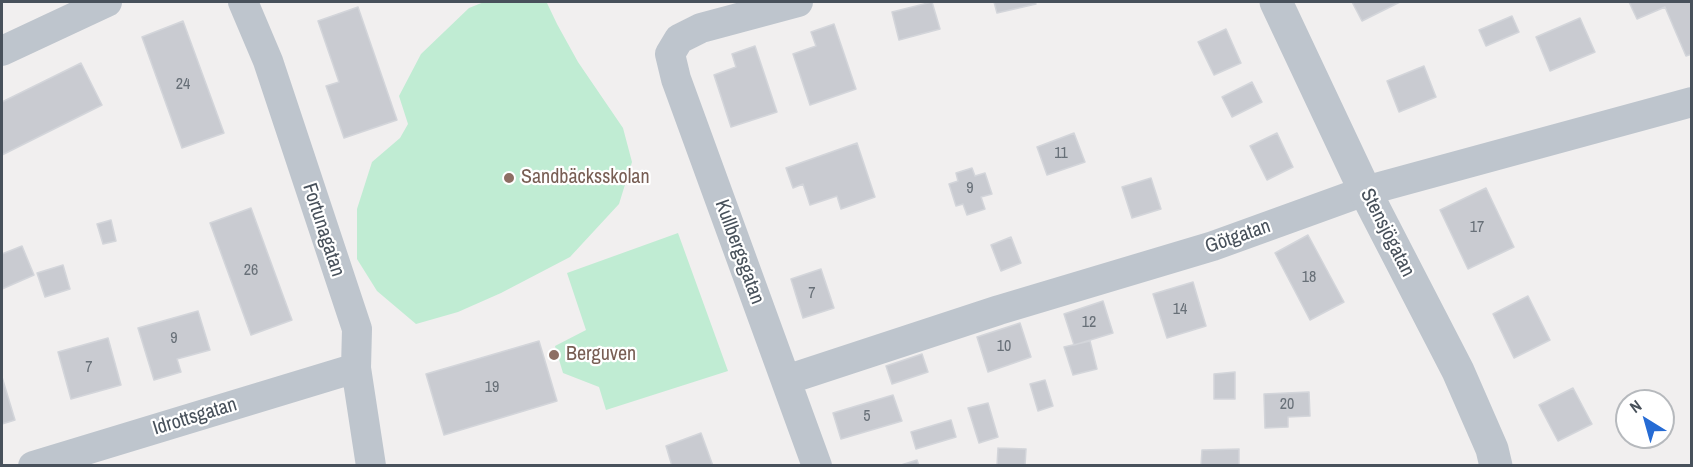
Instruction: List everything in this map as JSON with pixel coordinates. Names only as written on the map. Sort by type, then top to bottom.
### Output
[{"type":"street","points":[[2,51],[107,2]]},
{"type":"street","name":"Fortunagatan","points":[[243,2],[268,61],[357,329],[356,368],[370,465]]},
{"type":"street","name":"Kullbergsgatan","points":[[798,2],[701,28],[679,39],[670,54],[676,79],[745,272],[817,465]]},
{"type":"street","name":"Stensjögatan","points":[[1276,2],[1365,191],[1458,371],[1492,449],[1496,465]]},
{"type":"street","name":"Götgatan","points":[[786,380],[999,310],[1214,246],[1365,191],[1692,102]]},
{"type":"street","name":"Idrottsgatan","points":[[33,465],[356,368]]},
{"type":"green space","name":"Sandbäcksskolan","points":[[484,2],[547,3],[578,62],[623,128],[632,162],[619,204],[570,257],[501,293],[458,312],[416,324],[377,291],[357,259],[357,209],[372,162],[400,138],[408,124],[399,96],[421,54],[469,8]]},
{"type":"green space","points":[[678,233],[728,371],[606,410],[599,387],[563,373],[555,346],[586,330],[567,273]]},
{"type":"building","points":[[932,2],[940,29],[899,40],[892,12]]},
{"type":"building","points":[[994,2],[1035,2],[1036,4],[997,13]]},
{"type":"building","points":[[1352,2],[1400,2],[1362,21]]},
{"type":"building","points":[[1629,2],[1692,2],[1692,54],[1686,56],[1665,7],[1637,19]]},
{"type":"building","points":[[358,7],[397,120],[344,138],[326,86],[339,82],[318,21]]},
{"type":"building","points":[[1512,16],[1519,32],[1486,46],[1479,30]]},
{"type":"building","points":[[1580,18],[1595,52],[1550,71],[1536,37]]},
{"type":"building","points":[[183,21],[224,133],[182,148],[142,37]]},
{"type":"building","points":[[834,24],[856,89],[810,105],[793,54],[816,46],[811,32]]},
{"type":"building","points":[[1226,29],[1241,63],[1214,75],[1198,42]]},
{"type":"building","points":[[755,46],[777,112],[731,127],[714,75],[736,67],[732,54]]},
{"type":"building","points":[[81,63],[102,105],[2,155],[2,102]]},
{"type":"building","points":[[1424,66],[1436,97],[1399,112],[1387,81]]},
{"type":"building","points":[[1252,82],[1262,102],[1232,117],[1222,97]]},
{"type":"building","points":[[1074,133],[1085,162],[1047,175],[1037,147]]},
{"type":"building","points":[[1277,133],[1293,167],[1267,180],[1250,146]]},
{"type":"building","points":[[857,143],[875,197],[841,209],[837,196],[810,205],[803,184],[793,188],[786,168]]},
{"type":"building","points":[[972,168],[975,176],[985,173],[992,194],[981,197],[985,209],[967,215],[963,204],[956,206],[949,184],[958,181],[956,173]]},
{"type":"building","points":[[1151,178],[1161,209],[1132,218],[1122,187]]},
{"type":"building","points":[[1486,188],[1514,247],[1468,269],[1440,210]]},
{"type":"building","points":[[251,208],[292,320],[251,335],[210,223]]},
{"type":"building","points":[[111,220],[116,241],[103,244],[97,224]]},
{"type":"building","points":[[1308,235],[1344,302],[1310,320],[1275,253]]},
{"type":"building","points":[[1011,237],[1021,263],[1001,271],[991,245]]},
{"type":"building","points":[[22,246],[34,275],[2,289],[2,254]]},
{"type":"building","points":[[63,265],[70,289],[45,297],[37,273]]},
{"type":"building","points":[[821,269],[834,308],[803,318],[791,279]]},
{"type":"building","points":[[1193,282],[1206,326],[1167,338],[1153,294]]},
{"type":"building","points":[[1528,296],[1550,340],[1514,358],[1493,314]]},
{"type":"building","points":[[1103,301],[1113,333],[1074,345],[1064,314]]},
{"type":"building","points":[[198,311],[210,350],[177,359],[181,372],[154,380],[138,328]]},
{"type":"building","points":[[1020,323],[1031,357],[988,372],[977,337]]},
{"type":"building","points":[[108,338],[121,385],[71,399],[58,352]]},
{"type":"building","points":[[539,341],[557,401],[444,435],[426,374]]},
{"type":"building","points":[[1090,341],[1097,369],[1073,375],[1064,347]]},
{"type":"building","points":[[922,354],[928,372],[892,384],[886,366]]},
{"type":"building","points":[[1235,372],[1235,399],[1214,399],[1214,374]]},
{"type":"building","points":[[2,377],[15,420],[2,424]]},
{"type":"building","points":[[1045,380],[1053,406],[1038,411],[1030,384]]},
{"type":"building","points":[[1573,388],[1592,424],[1558,441],[1539,405]]},
{"type":"building","points":[[1309,392],[1310,416],[1288,417],[1288,427],[1265,428],[1264,394]]},
{"type":"building","points":[[893,395],[902,421],[841,439],[833,413]]},
{"type":"building","points":[[988,403],[998,437],[979,443],[968,408]]},
{"type":"building","points":[[951,420],[956,437],[916,449],[911,432]]},
{"type":"building","points":[[701,433],[713,466],[672,466],[666,446]]},
{"type":"building","points":[[998,448],[1026,449],[1025,466],[997,466]]},
{"type":"building","points":[[1239,449],[1239,466],[1201,466],[1202,450]]},
{"type":"building","points":[[917,460],[919,466],[898,466]]},
{"type":"place","name":"Sandbäcksskolan","points":[[509,178]]},
{"type":"place","name":"Berguven","points":[[554,355]]}]
